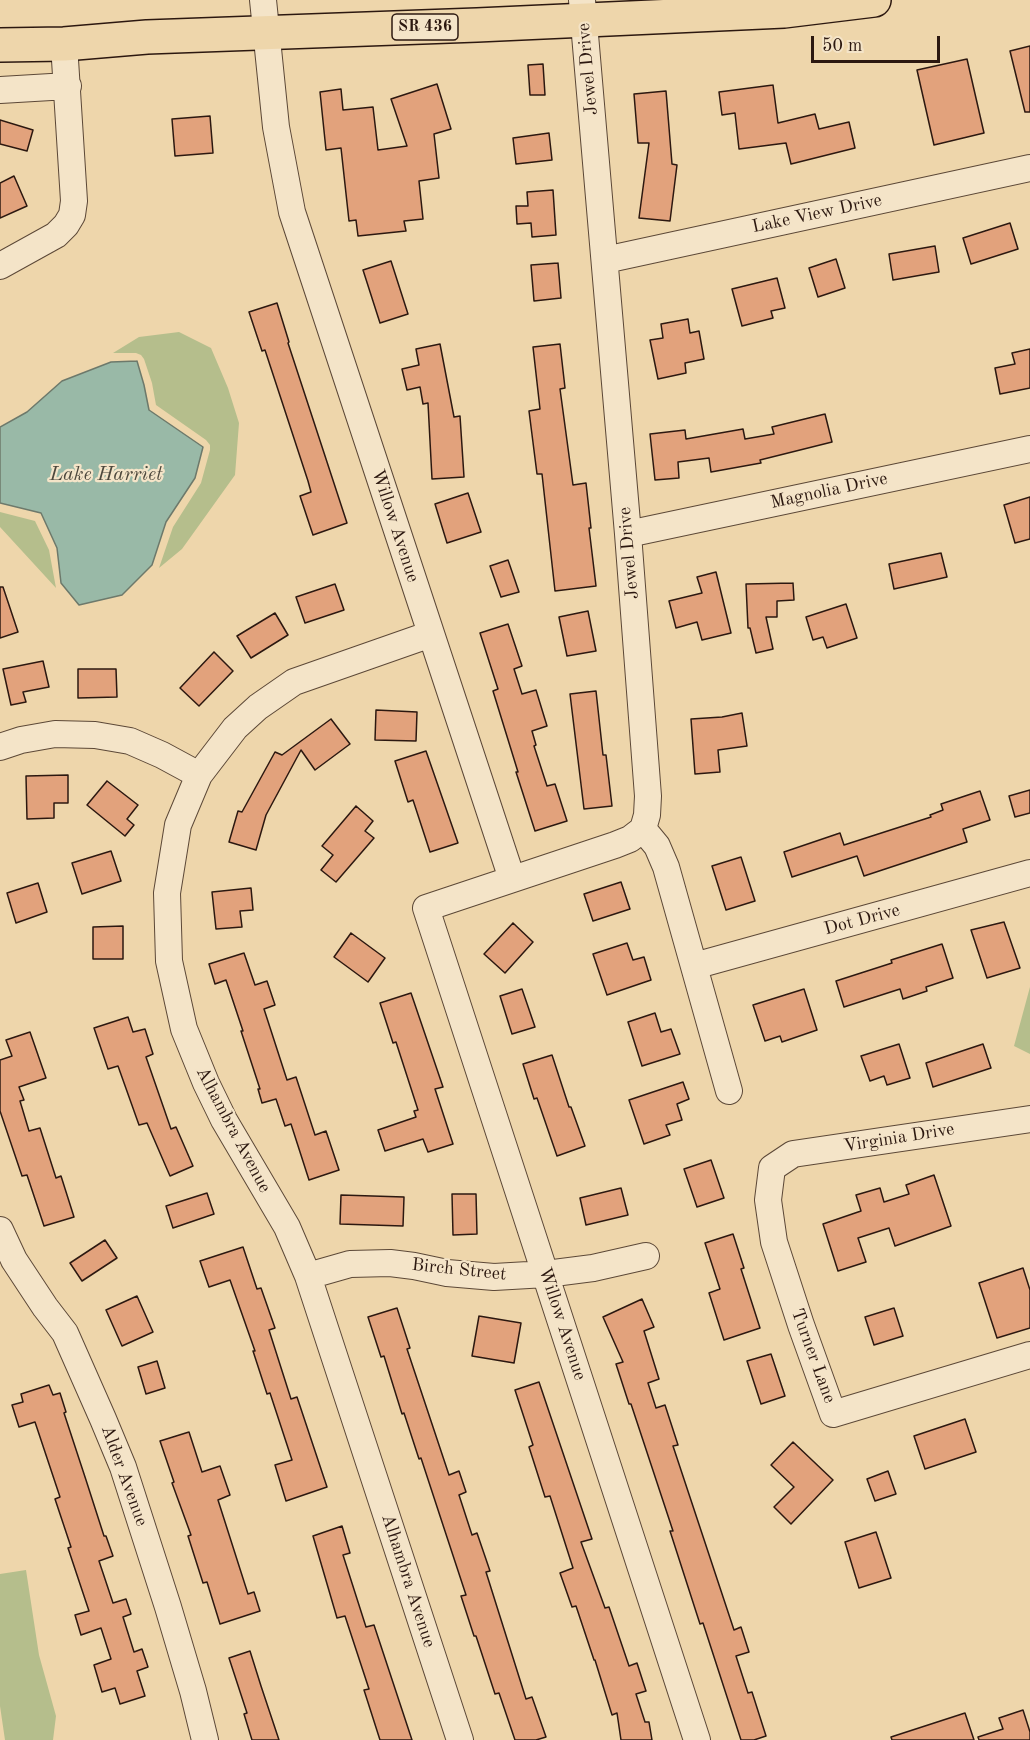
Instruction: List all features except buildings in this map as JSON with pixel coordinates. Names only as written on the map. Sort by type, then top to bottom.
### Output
[{"type":"main road","name":"SR 436","points":[[0,45],[64,44],[147,37],[266,32],[583,10],[788,11],[874,0]]},
{"type":"street","name":"Willow Avenue","points":[[263,0],[278,144],[292,212],[512,879],[426,908],[697,1740]]},
{"type":"street","name":"Jewel Drive","points":[[583,10],[648,796],[647,815],[643,829]]},
{"type":"street","points":[[0,266],[56,234],[66,225],[72,215],[74,201],[64,44]]},
{"type":"street","points":[[0,90],[68,86]]},
{"type":"street","name":"Lake View Drive","points":[[605,260],[1030,168]]},
{"type":"street","name":"Magnolia Drive","points":[[628,534],[1030,449]]},
{"type":"street","name":"Alhambra Avenue","points":[[431,634],[294,681],[258,706],[235,728],[199,775],[178,825],[167,893],[169,961],[184,1029],[224,1120],[287,1227],[308,1276],[460,1740]]},
{"type":"street","points":[[0,747],[21,740],[55,734],[95,735],[130,741],[162,754],[199,775]]},
{"type":"street","points":[[512,879],[615,845],[630,839],[643,829],[657,846],[666,867],[729,1091]]},
{"type":"street","name":"Dot Drive","points":[[694,966],[1030,873]]},
{"type":"street","name":"Virginia Drive","points":[[772,1168],[793,1154],[1030,1119]]},
{"type":"street","name":"Turner Lane","points":[[772,1168],[768,1200],[774,1242],[833,1414],[1030,1355]]},
{"type":"street","name":"Alder Avenue","points":[[0,1230],[7,1265],[65,1333],[123,1467],[168,1607],[205,1740]]},
{"type":"street","name":"Birch Street","points":[[308,1276],[350,1264],[390,1263],[447,1273],[494,1277],[546,1275],[593,1268],[646,1256]]},
{"type":"green space","points":[[179,332],[211,348],[228,388],[239,423],[235,475],[182,549],[159,568],[173,527],[201,483],[210,445],[156,405],[152,383],[141,355],[113,353],[139,337]]},
{"type":"green space","points":[[0,512],[35,521],[49,550],[56,588],[0,527]]},
{"type":"green space","points":[[1030,987],[1030,1054],[1014,1046]]},
{"type":"green space","points":[[26,1570],[39,1655],[56,1716],[53,1740],[5,1740],[0,1706],[0,1574]]},
{"type":"water","name":"Lake Harriet","points":[[137,361],[149,410],[203,447],[195,478],[166,522],[152,565],[122,595],[79,605],[61,583],[57,548],[41,513],[0,503],[0,427],[27,412],[62,381],[111,362]]}]
